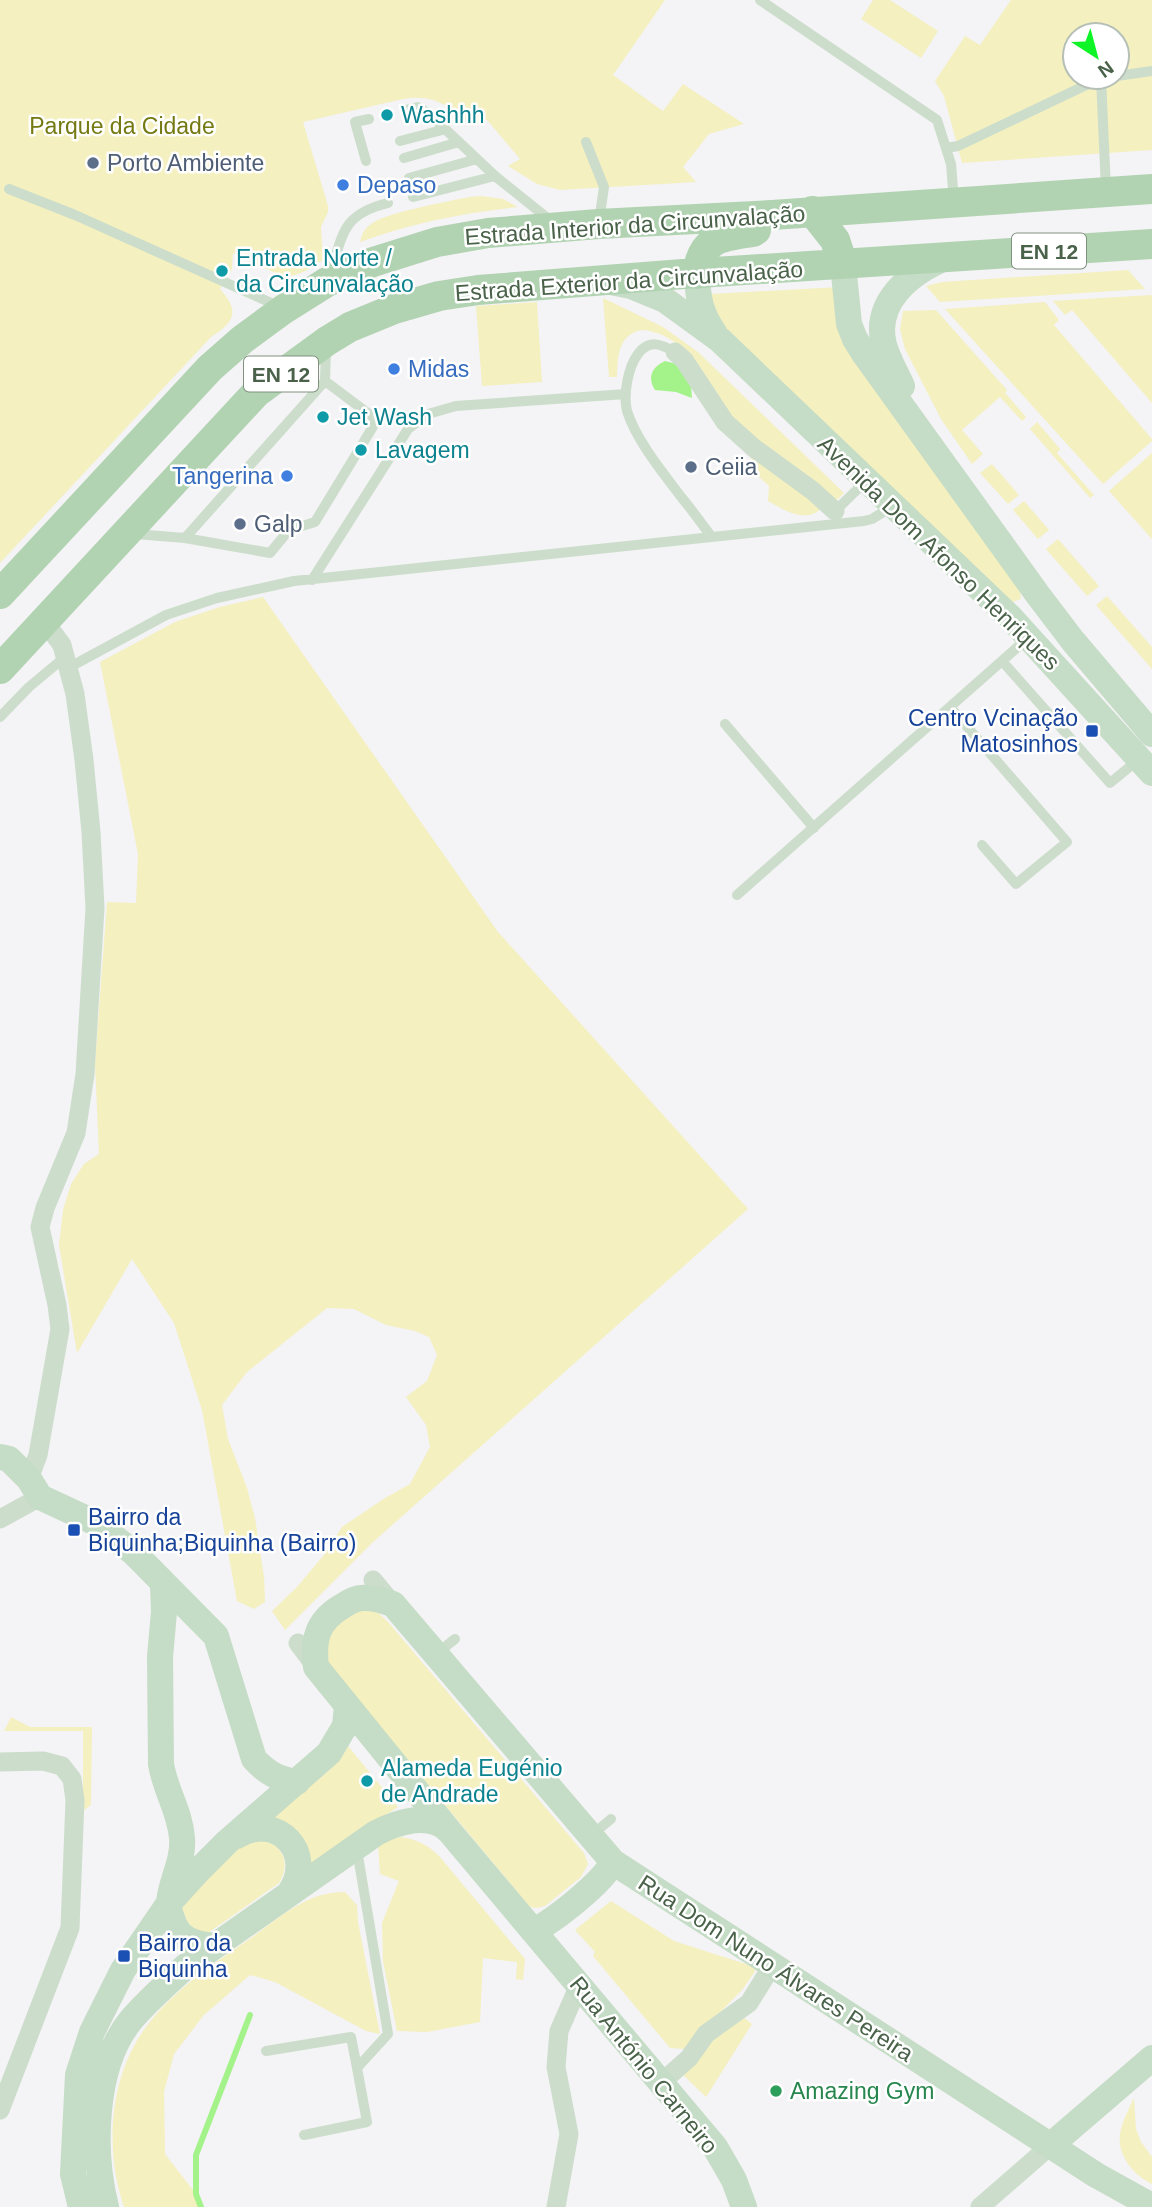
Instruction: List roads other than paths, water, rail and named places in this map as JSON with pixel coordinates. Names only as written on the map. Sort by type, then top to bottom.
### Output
[{"type":"main road","name":"Estrada Interior da Circunvalação","points":[[0,594],[210,368],[243,339],[284,309],[327,282],[373,262],[437,242],[488,233],[1152,189]]},
{"type":"main road","points":[[813,211],[835,240],[844,264]]},
{"type":"main road","points":[[697,274],[698,263],[707,244],[723,236],[753,232],[772,215]]},
{"type":"main road","name":"Estrada Exterior da Circunvalação","points":[[0,670],[256,393],[350,327],[394,309],[439,296],[478,290],[1152,244]]},
{"type":"street","points":[[933,450],[888,358],[882,326],[888,303],[898,289],[927,266],[945,258]]},
{"type":"street","name":"Avenida Dom Afonso Henriques","points":[[844,264],[849,324],[855,339],[1038,595],[1151,732]]},
{"type":"street","points":[[697,274],[698,299],[702,312],[720,340]]},
{"type":"street","points":[[603,280],[631,286],[665,300],[720,340]]},
{"type":"street","name":"Avenida Dom Afonso Henriques","points":[[720,340],[1010,617],[1146,766]]},
{"type":"street","points":[[675,352],[684,360],[725,422],[754,448],[813,491],[835,512]]},
{"type":"street","points":[[1010,617],[1027,612],[1038,595]]},
{"type":"street","points":[[0,1519],[35,1488],[38,1455],[60,1329],[58,1305],[40,1227],[45,1208],[76,1133],[85,1074],[94,942],[91,832],[75,694],[62,645],[45,621]]},
{"type":"street","points":[[1051,661],[1073,640]]},
{"type":"street","points":[[0,1457],[9,1459],[35,1488],[96,1523],[134,1553],[216,1636],[254,1759],[276,1777],[297,1782]]},
{"type":"street","points":[[373,1580],[393,1604]]},
{"type":"street","points":[[163,1584],[164,1612],[160,1657],[161,1764],[163,1778],[180,1820],[182,1841],[181,1861],[169,1903],[174,1925],[183,1938],[194,1944],[214,1946]]},
{"type":"street","points":[[316,1668],[316,1636],[329,1615],[349,1601],[364,1597],[393,1604]]},
{"type":"street","name":"Rua Dom Nuno Álvares Pereira","points":[[393,1604],[445,1646],[590,1836],[613,1862],[1096,2175],[1152,2206]]},
{"type":"street","points":[[298,1643],[316,1668]]},
{"type":"street","name":"Rua António Carneiro","points":[[316,1668],[715,2147],[734,2180],[744,2207]]},
{"type":"street","points":[[81,2207],[73,2174],[78,2075],[92,2032],[123,1970],[169,1903],[227,1842],[336,1745],[345,1726],[347,1706]]},
{"type":"street","points":[[0,1762],[43,1761],[62,1766],[72,1779],[75,1800],[70,1928],[0,2110]]},
{"type":"street","points":[[107,2207],[99,2174],[97,2123],[111,2057],[131,2020],[159,1990],[214,1946],[357,1846],[395,1824],[411,1821],[443,1824],[450,1832]]},
{"type":"street","points":[[227,1842],[247,1830],[257,1828],[272,1829],[285,1837],[300,1863],[299,1876],[290,1892]]},
{"type":"street","points":[[533,1931],[552,1920],[604,1875],[613,1862]]},
{"type":"street","points":[[661,2083],[689,2058],[706,2034],[750,2003],[772,1966]]},
{"type":"street","points":[[556,2207],[569,2134],[556,2067],[559,2031],[579,1985]]},
{"type":"street","points":[[980,2207],[1152,2058]]},
{"type":"lane","points":[[760,0],[937,120],[951,164],[954,201]]},
{"type":"lane","points":[[1131,74],[1152,71]]},
{"type":"lane","points":[[946,148],[958,146],[1077,91]]},
{"type":"lane","points":[[1105,91],[1106,192]]},
{"type":"lane","points":[[405,110],[418,107],[427,112],[495,176],[559,227]]},
{"type":"lane","points":[[369,119],[355,122],[364,156],[376,147]]},
{"type":"lane","points":[[400,141],[446,130]]},
{"type":"lane","points":[[404,158],[459,142]]},
{"type":"lane","points":[[586,142],[604,187],[598,224]]},
{"type":"lane","points":[[409,178],[477,159]]},
{"type":"lane","points":[[413,197],[495,176]]},
{"type":"lane","points":[[9,189],[75,215],[284,309]]},
{"type":"lane","points":[[327,282],[350,221],[376,202],[388,203]]},
{"type":"lane","points":[[185,538],[325,381],[327,341]]},
{"type":"lane","points":[[675,352],[664,345],[653,343],[646,345],[635,356],[628,378],[626,408],[640,437],[665,476],[711,536]]},
{"type":"lane","points":[[127,533],[185,538],[270,552],[289,530],[315,522],[377,420],[325,381]]},
{"type":"lane","points":[[312,580],[408,429],[428,414],[456,406],[626,394]]},
{"type":"lane","points":[[821,526],[867,480]]},
{"type":"lane","points":[[0,716],[29,687],[67,662],[166,615],[242,592],[294,581],[821,526],[872,519],[893,506]]},
{"type":"lane","points":[[737,895],[1029,637]]},
{"type":"lane","points":[[1002,661],[1110,783],[1146,766]]},
{"type":"lane","points":[[950,707],[1067,842],[1016,884],[982,845]]},
{"type":"lane","points":[[725,724],[814,828]]},
{"type":"lane","points":[[590,1836],[611,1819]]},
{"type":"lane","points":[[357,1846],[388,2034],[358,2068]]},
{"type":"lane","points":[[266,2052],[351,2037],[367,2122],[304,2135]]},
{"type":"waterway","points":[[201,2207],[196,2194],[196,2155],[250,2015]]},
{"type":"place","name":"Washhh","points":[[387,115]]},
{"type":"place","name":"Porto Ambiente","points":[[93,163]]},
{"type":"place","name":"Depaso","points":[[343,185]]},
{"type":"place","name":"Entrada Norte / da Circunvalação","points":[[222,271]]},
{"type":"place","name":"Midas","points":[[394,369]]},
{"type":"place","name":"Jet Wash","points":[[323,417]]},
{"type":"place","name":"Lavagem","points":[[361,450]]},
{"type":"place","name":"Ceiia","points":[[691,467]]},
{"type":"place","name":"Tangerina","points":[[287,476]]},
{"type":"place","name":"Galp","points":[[240,524]]},
{"type":"place","name":"Centro Vcinação Matosinhos","points":[[1092,731]]},
{"type":"place","name":"Bairro da Biquinha;Biquinha (Bairro)","points":[[74,1530]]},
{"type":"place","name":"Alameda Eugénio de Andrade","points":[[367,1781]]},
{"type":"place","name":"Bairro da Biquinha","points":[[124,1956]]},
{"type":"place","name":"Amazing Gym","points":[[776,2091]]},
{"type":"park label","name":"Parque da Cidade","points":[[122,126]]}]
